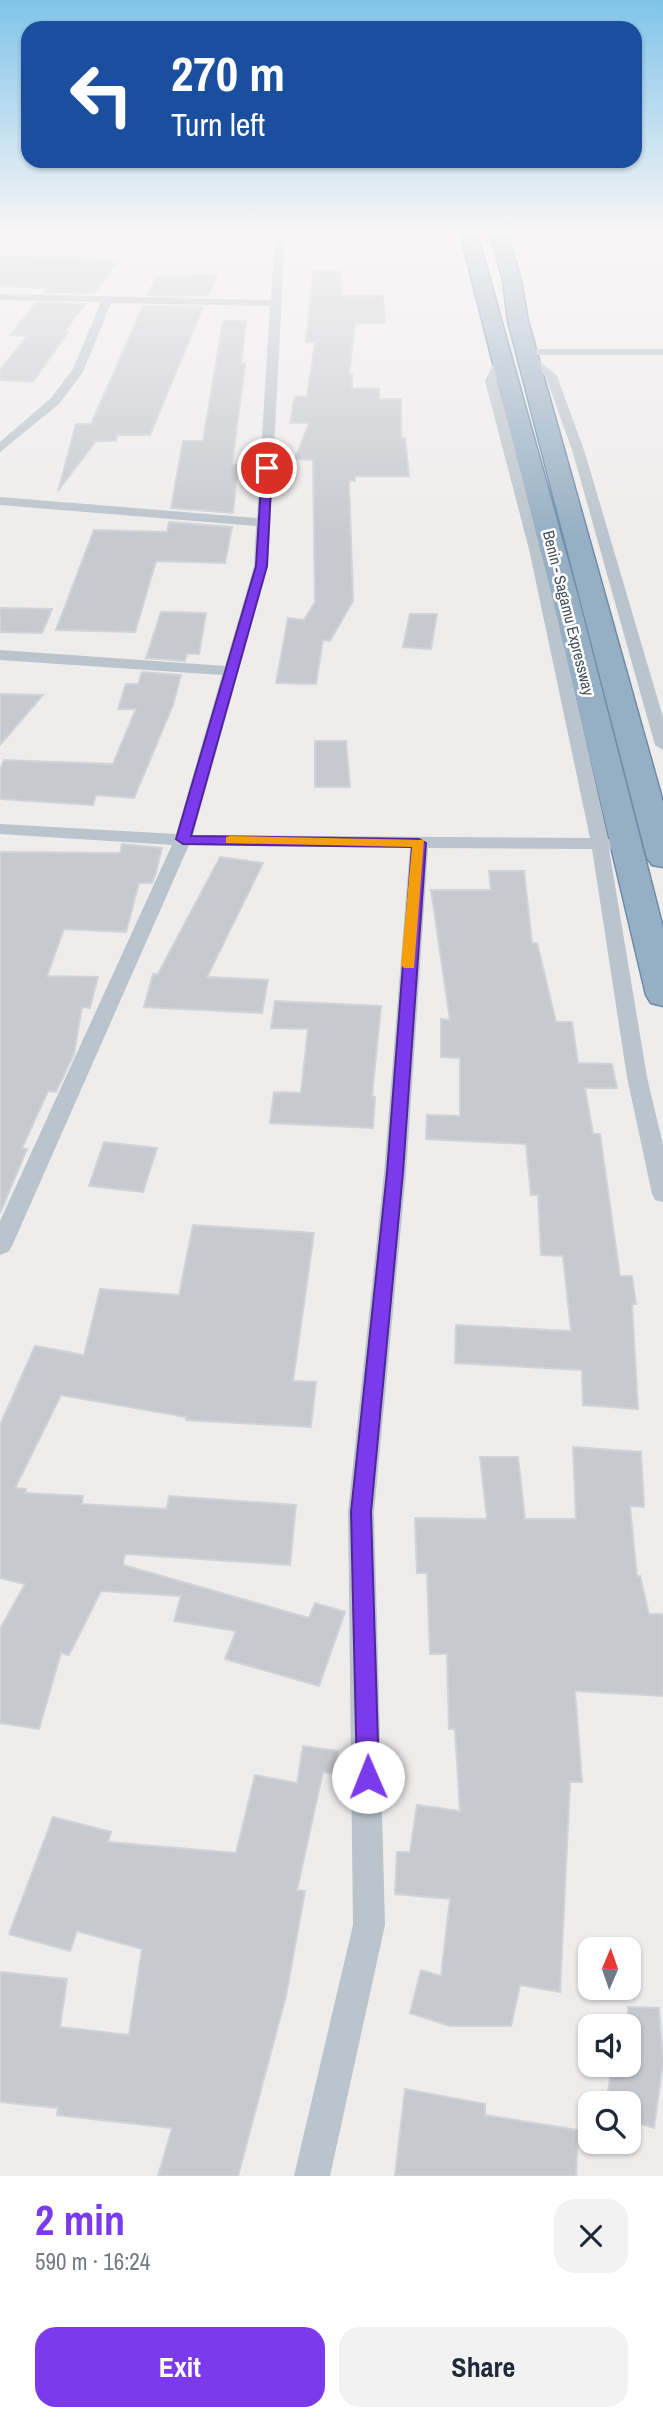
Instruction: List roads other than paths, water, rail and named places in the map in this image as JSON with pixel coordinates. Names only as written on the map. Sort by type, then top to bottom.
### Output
[{"type":"highway","name":"Benin - Sagamu Expressway","points":[[495,335],[613,844],[663,995]]},
{"type":"highway","points":[[524,335],[663,858]]},
{"type":"street","points":[[0,448],[55,401],[79,370],[93,335]]},
{"type":"street","points":[[0,1246],[183,839],[261,566],[274,335]]},
{"type":"street","points":[[529,355],[663,352]]},
{"type":"street","points":[[529,355],[551,376],[579,453],[663,745]]},
{"type":"street","points":[[0,501],[264,523]]},
{"type":"street","points":[[0,656],[230,671]]},
{"type":"street","points":[[0,829],[183,839],[613,844],[637,1077],[663,1194]]},
{"type":"street","points":[[312,2176],[369,1925],[361,1512],[395,1172],[419,843]]}]
